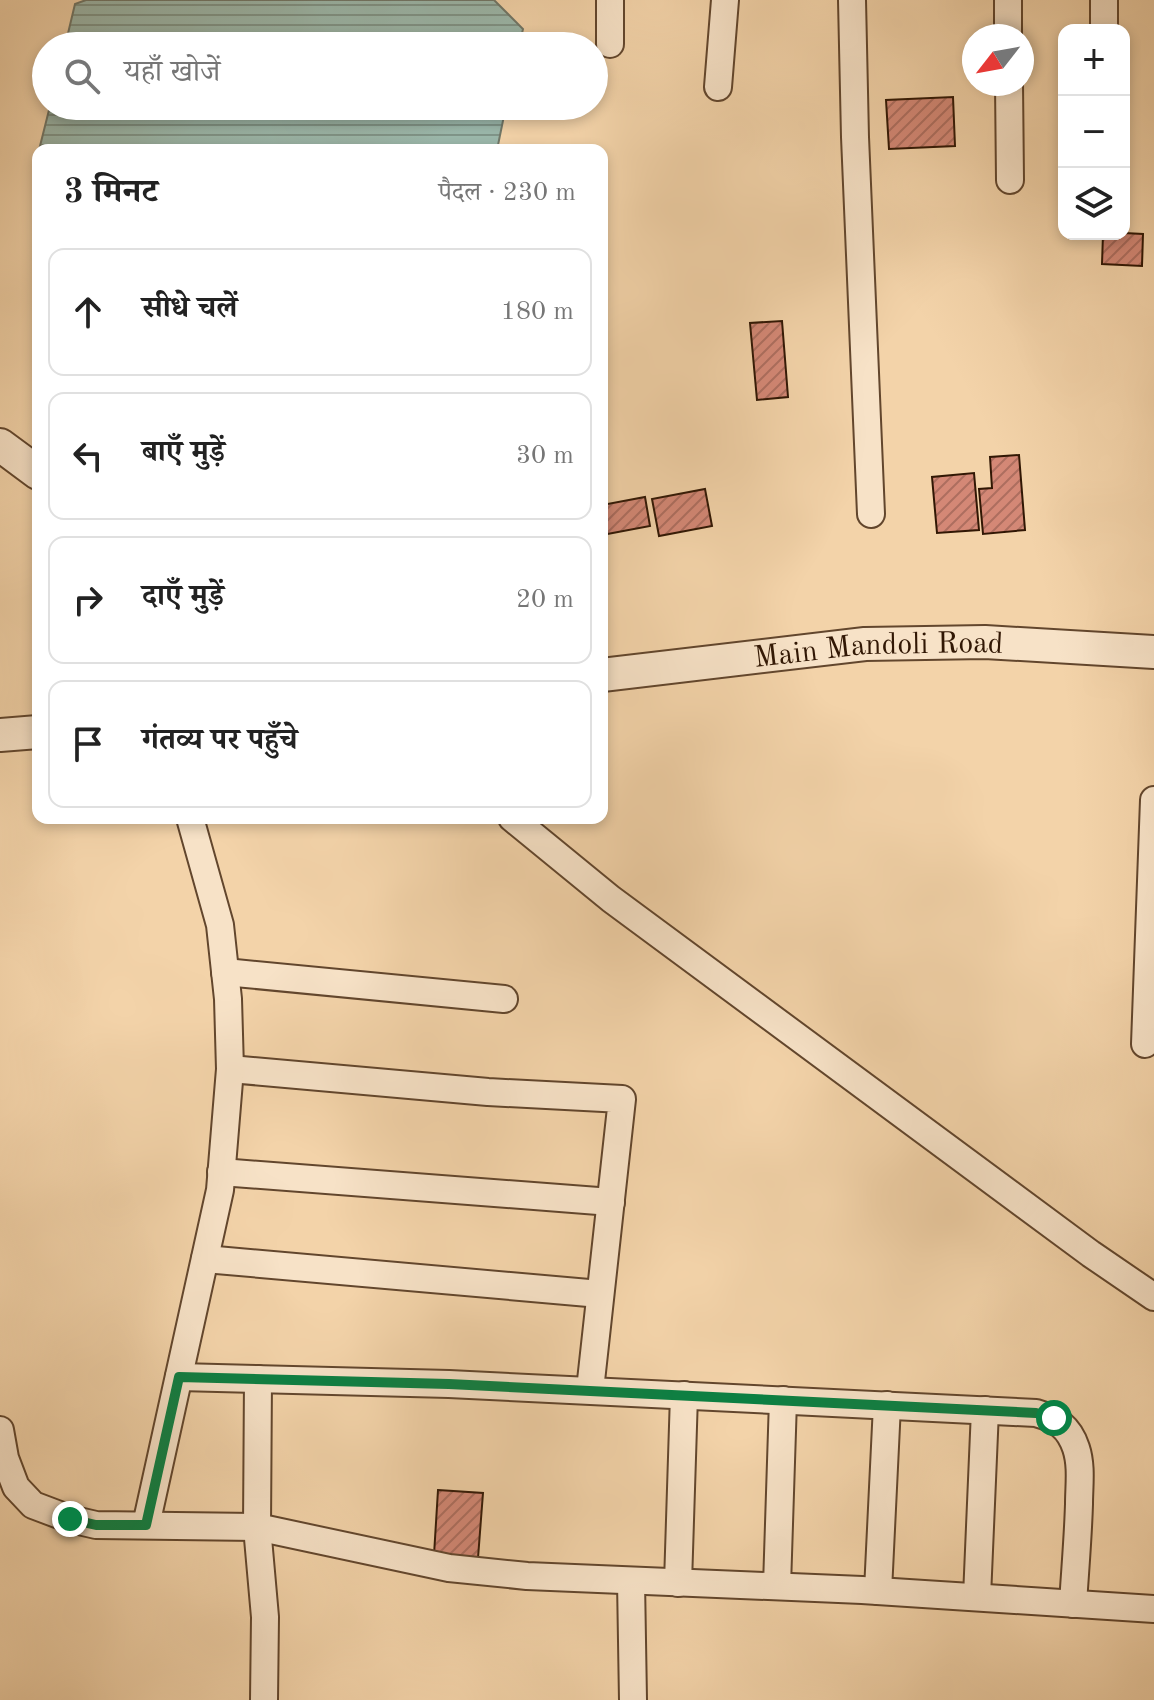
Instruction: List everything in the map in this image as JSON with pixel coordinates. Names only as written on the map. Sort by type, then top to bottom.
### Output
[{"type":"street","points":[[610,0],[610,44]]},
{"type":"street","points":[[718,87],[725,0]]},
{"type":"street","points":[[852,0],[871,514]]},
{"type":"street","points":[[1008,0],[1008,24]]},
{"type":"street","points":[[1104,0],[1104,24]]},
{"type":"street","points":[[1009,96],[1010,180]]},
{"type":"street","points":[[0,445],[32,469]]},
{"type":"street","name":"Main Mandoli Road","points":[[608,674],[865,644],[985,642],[1154,652]]},
{"type":"street","points":[[0,735],[32,732]]},
{"type":"street","points":[[1145,1044],[1154,800]]},
{"type":"street","points":[[146,1525],[220,1190],[230,1069],[220,925],[192,824]]},
{"type":"street","points":[[519,824],[611,899],[1091,1254],[1152,1294]]},
{"type":"street","points":[[225,972],[504,999]]},
{"type":"street","points":[[230,1069],[488,1092],[622,1099],[590,1390]]},
{"type":"street","points":[[221,1172],[611,1202]]},
{"type":"street","points":[[205,1259],[600,1294]]},
{"type":"street","points":[[179,1377],[449,1384],[1036,1413],[1054,1418],[1066,1430],[1076,1447],[1080,1464],[1073,1604]]},
{"type":"street","points":[[258,1379],[257,1527],[265,1617],[264,1700]]},
{"type":"street","points":[[678,1583],[684,1395]]},
{"type":"street","points":[[777,1586],[783,1400]]},
{"type":"street","points":[[878,1591],[887,1405]]},
{"type":"street","points":[[977,1597],[985,1410]]},
{"type":"street","points":[[0,1430],[5,1458],[16,1487],[33,1505],[96,1525],[257,1527],[449,1568],[527,1576],[878,1591],[1154,1609]]},
{"type":"street","points":[[631,1581],[633,1700]]},
{"type":"shaded area","points":[[86,0],[494,0],[523,29],[522,32],[68,32],[75,4]]},
{"type":"shaded area","points":[[46,120],[503,120],[498,144],[40,144]]},
{"type":"building","points":[[953,97],[955,146],[889,149],[886,100]]},
{"type":"building","points":[[1130,233],[1143,234],[1142,266],[1102,264],[1103,240],[1130,240]]},
{"type":"building","points":[[782,321],[788,397],[757,400],[750,323]]},
{"type":"building","points":[[1019,455],[1025,530],[983,534],[979,489],[992,488],[990,457]]},
{"type":"building","points":[[974,473],[979,530],[937,533],[932,477]]},
{"type":"building","points":[[705,489],[712,526],[659,536],[652,499]]},
{"type":"building","points":[[645,497],[650,526],[608,534],[608,504]]},
{"type":"building","points":[[438,1490],[483,1493],[478,1558],[434,1555]]},
{"type":"route","points":[[70,1519],[96,1525],[146,1525],[179,1377],[579,1390],[1036,1413],[1054,1418]]}]
